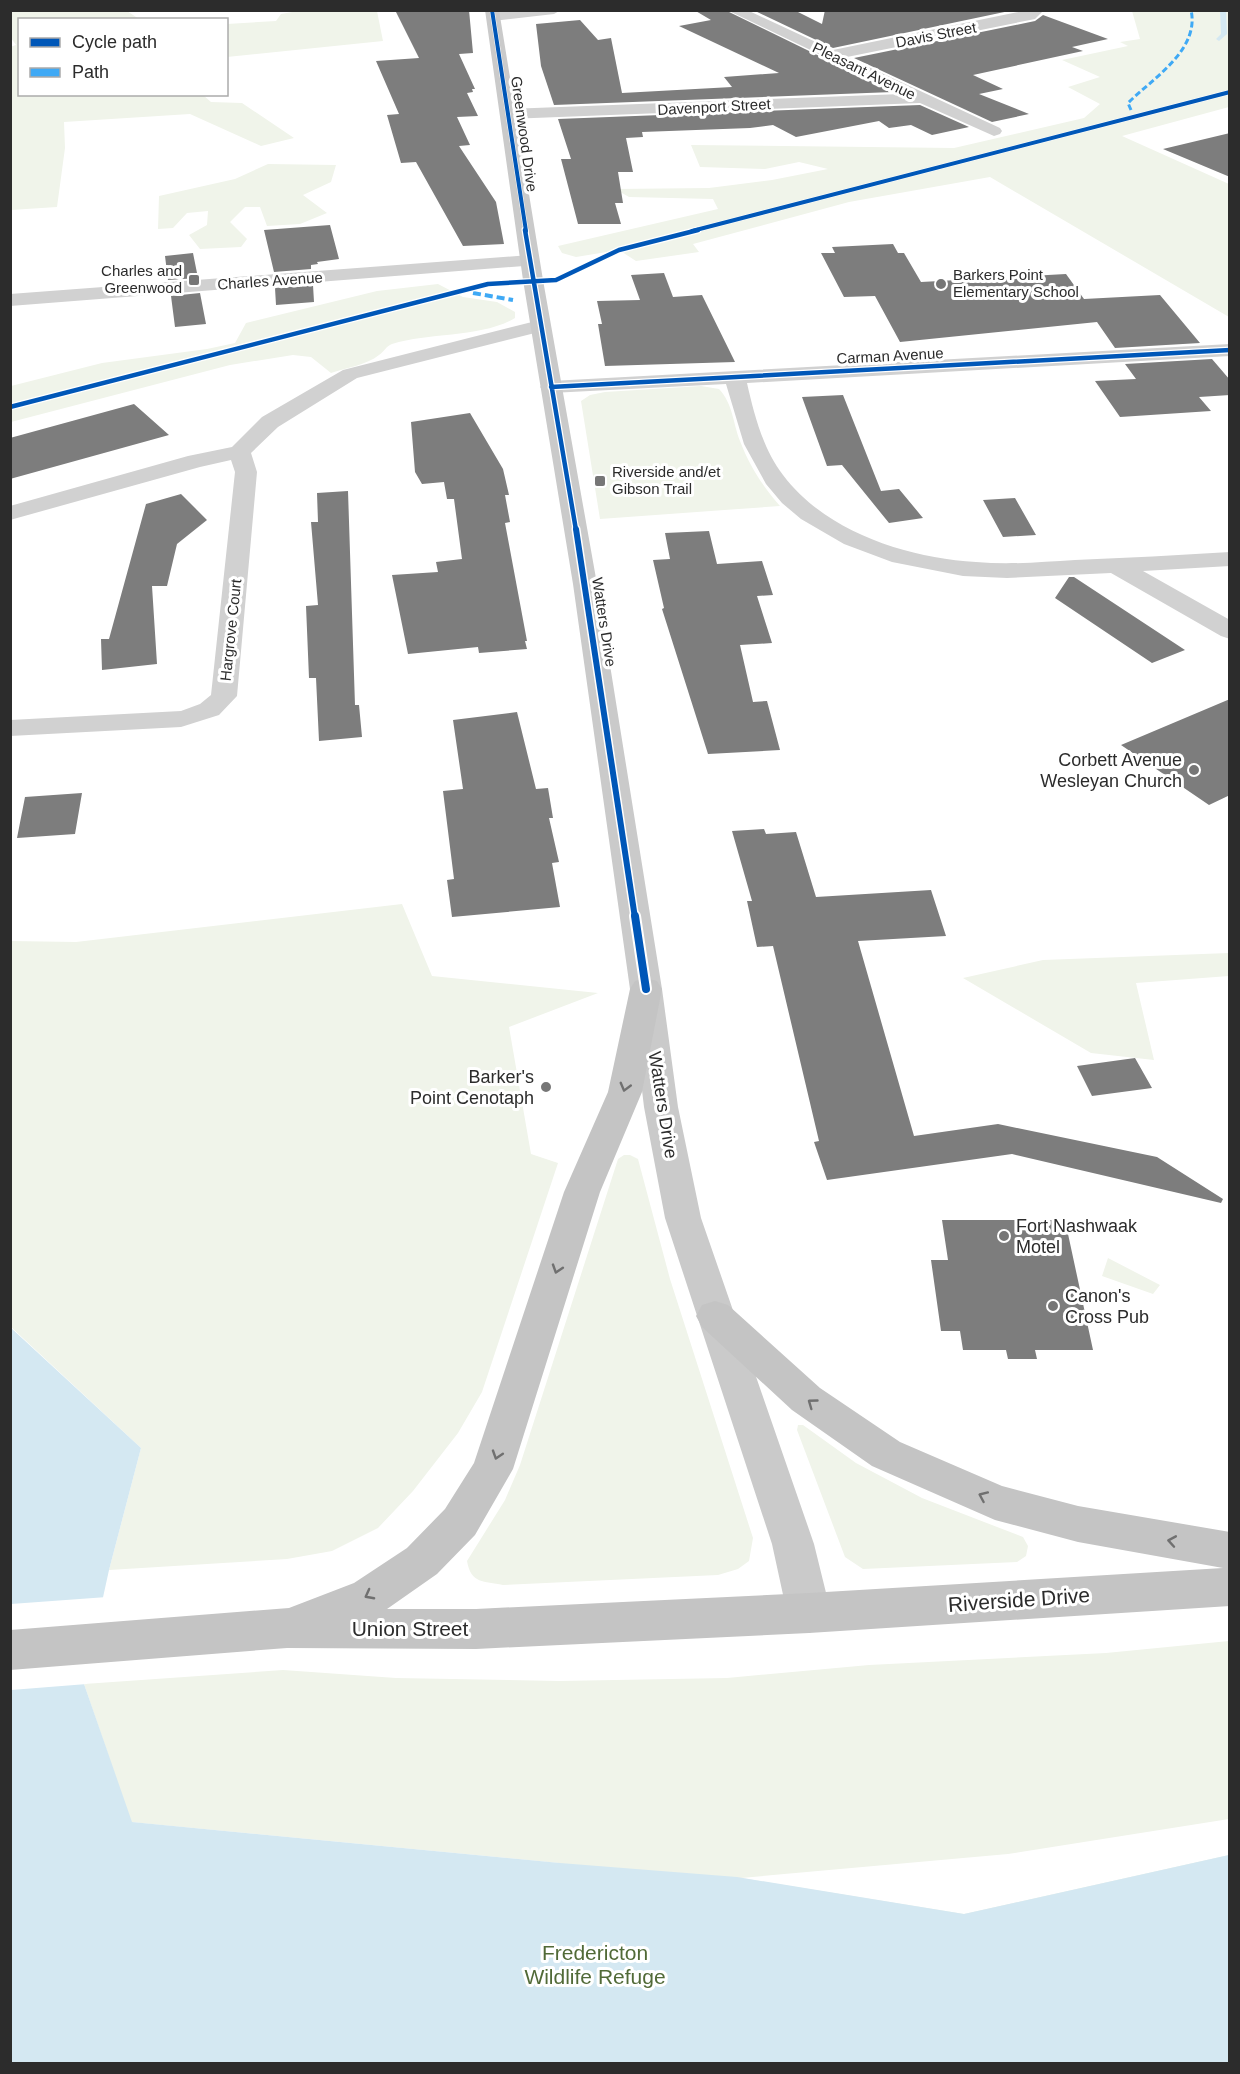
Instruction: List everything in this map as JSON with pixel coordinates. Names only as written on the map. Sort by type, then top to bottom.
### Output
[{"type":"main road","name":"Greenwood Drive","points":[[493,14],[530,261]]},
{"type":"main road","name":"Watters Drive","points":[[530,261],[585,584],[646,989],[661,1107],[683,1218],[793,1544],[809,1614]]},
{"type":"main road","points":[[287,1628],[369,1597],[422,1562],[460,1522],[493,1469],[582,1192],[625,1092],[646,989]]},
{"type":"main road","points":[[715,1316],[806,1399],[886,1454],[996,1502],[1078,1524],[1230,1551]]},
{"type":"main road","name":"Riverside Drive","points":[[809,1614],[1230,1587]]},
{"type":"main road","name":"Union Street","points":[[10,1650],[287,1628],[476,1629],[809,1614]]},
{"type":"street","points":[[493,14],[554,10]]},
{"type":"street","name":"Pleasant Avenue","points":[[734,10],[994,131]]},
{"type":"street","name":"Davis Street","points":[[832,55],[1030,16],[1037,10]]},
{"type":"street","name":"Davenport Street","points":[[508,114],[920,98]]},
{"type":"street","name":"Charles Avenue","points":[[10,300],[530,261]]},
{"type":"street","points":[[10,513],[196,461],[239,452],[270,422],[350,374],[540,326]]},
{"type":"street","name":"Carman Avenue","points":[[551,387],[1230,350]]},
{"type":"street","points":[[735,378],[755,446],[774,479],[798,506],[834,530],[885,553],[950,567],[1018,570],[1230,559]]},
{"type":"street","name":"Hargrove Court","points":[[10,728],[180,719],[201,715],[216,707],[224,696],[246,472],[239,452]]},
{"type":"street","points":[[1116,566],[1230,631]]},
{"type":"shaded area","points":[[11,10],[127,11],[138,18],[18,18],[18,96],[204,96],[211,102],[242,103],[294,138],[261,146],[190,114],[64,122],[65,148],[57,207],[11,210],[10,47],[16,45],[11,38]]},
{"type":"shaded area","points":[[298,11],[377,11],[383,41],[228,57],[228,24],[276,21],[281,14]]},
{"type":"shaded area","points":[[1132,11],[1229,11],[1229,107],[1122,136],[1229,184],[1229,317],[990,177],[849,202],[693,244],[699,252],[636,261],[619,250],[576,257],[562,253],[558,246],[718,209],[713,199],[629,197],[615,189],[709,188],[772,180],[828,169],[799,162],[765,169],[700,167],[691,145],[954,148],[1084,118],[1100,104],[1068,87],[1100,77],[1062,60],[1128,46],[1120,42],[1140,39]]},
{"type":"shaded area","points":[[268,164],[336,165],[331,182],[303,195],[327,213],[300,224],[267,226],[260,207],[245,207],[230,222],[247,239],[241,247],[200,249],[189,235],[207,225],[208,211],[187,213],[173,228],[158,229],[159,196],[235,179]]},
{"type":"shaded area","points":[[438,284],[463,297],[497,302],[515,312],[515,318],[487,329],[392,344],[381,354],[368,361],[331,373],[311,357],[293,355],[230,365],[11,422],[11,386],[102,363],[235,343],[246,323],[377,291]]},
{"type":"shaded area","points":[[701,386],[719,389],[724,395],[752,467],[780,506],[600,519],[581,401],[590,395],[605,392]]},
{"type":"shaded area","points":[[402,904],[432,976],[598,993],[509,1027],[531,1154],[558,1163],[482,1392],[458,1433],[413,1491],[378,1528],[332,1551],[287,1559],[109,1570],[141,1448],[11,1327],[10,941],[76,942]]},
{"type":"shaded area","points":[[1229,953],[1229,976],[1136,983],[1154,1060],[1091,1053],[963,978],[1043,960]]},
{"type":"shaded area","points":[[624,1155],[638,1159],[670,1279],[753,1538],[749,1561],[738,1569],[718,1575],[503,1585],[484,1582],[475,1578],[467,1561],[505,1500],[520,1465],[618,1159]]},
{"type":"shaded area","points":[[1108,1258],[1160,1285],[1153,1294],[1102,1276]]},
{"type":"shaded area","points":[[798,1425],[803,1425],[856,1463],[922,1498],[1023,1537],[1028,1546],[1026,1556],[1017,1562],[863,1569],[845,1557],[797,1430]]},
{"type":"shaded area","points":[[1229,1641],[1229,1819],[1008,1854],[741,1878],[964,1914],[1229,1855],[1229,2063],[559,1863],[131,1822],[84,1684],[283,1670],[396,1678],[559,1681],[727,1678],[869,1665],[1106,1653]]},
{"type":"water","points":[[10,1327],[141,1448],[109,1570],[84,1684],[132,1822],[560,1863],[737,1877],[964,1914],[1229,1855],[1229,2063],[11,2063]]},
{"type":"pier","points":[[107,1597],[87,1684],[11,1690],[11,1604]]},
{"type":"building","points":[[469,10],[473,53],[459,54],[475,89],[467,93],[478,116],[457,117],[470,145],[459,146],[496,202],[504,244],[463,246],[416,162],[401,163],[387,115],[399,114],[376,61],[419,58],[396,12]]},
{"type":"building","points":[[694,10],[725,10],[893,92],[554,105],[541,66],[536,24],[580,20],[598,40],[611,38],[622,93],[732,87],[724,77],[779,73],[679,26],[711,20]]},
{"type":"building","points":[[753,10],[794,10],[822,24],[825,10],[1014,10],[833,48]]},
{"type":"building","points":[[1043,15],[1108,39],[1072,47],[1083,51],[973,75],[1003,89],[979,94],[1029,114],[992,122],[854,58],[1035,21]]},
{"type":"building","points":[[920,105],[969,127],[932,135],[911,125],[889,128],[879,121],[796,137],[773,125],[642,132],[643,137],[626,138],[633,172],[618,172],[623,203],[615,203],[621,224],[578,224],[561,159],[571,159],[558,119]]},
{"type":"building","points":[[1230,133],[1230,177],[1163,149]]},
{"type":"building","points":[[330,225],[339,259],[317,262],[318,264],[311,265],[311,269],[274,272],[264,230]]},
{"type":"building","name":"Barkers Point Elementary School","points":[[893,244],[898,253],[904,253],[921,282],[1066,274],[1084,299],[1160,295],[1200,343],[1115,348],[1097,322],[900,342],[875,296],[844,297],[821,253],[835,253],[832,247]]},
{"type":"building","points":[[193,253],[198,278],[168,280],[165,256]]},
{"type":"building","points":[[664,273],[673,297],[702,295],[735,362],[605,366],[598,324],[602,324],[597,301],[640,300],[631,275]]},
{"type":"building","points":[[313,285],[314,302],[276,305],[275,288]]},
{"type":"building","points":[[200,293],[206,324],[175,327],[171,296]]},
{"type":"building","points":[[1212,359],[1230,380],[1230,395],[1199,397],[1211,411],[1120,417],[1095,381],[1136,379],[1125,364]]},
{"type":"building","points":[[843,395],[881,491],[899,489],[923,518],[889,523],[842,465],[827,466],[802,397]]},
{"type":"building","points":[[134,404],[169,435],[10,479],[10,438]]},
{"type":"building","points":[[470,413],[503,469],[509,495],[505,495],[510,522],[505,523],[527,649],[479,653],[478,647],[408,654],[392,575],[438,572],[436,562],[462,559],[454,499],[447,499],[444,482],[422,484],[415,472],[411,422]]},
{"type":"building","points":[[348,491],[355,705],[359,705],[362,737],[319,741],[316,678],[309,678],[306,606],[318,605],[311,522],[318,522],[317,493]]},
{"type":"building","points":[[181,494],[207,520],[177,544],[167,586],[152,586],[157,664],[102,670],[101,639],[109,639],[146,504]]},
{"type":"building","points":[[1015,498],[1036,535],[1003,537],[983,500]]},
{"type":"building","points":[[709,531],[717,564],[762,561],[773,595],[757,596],[772,643],[740,645],[753,702],[767,701],[780,750],[708,754],[662,609],[664,608],[653,560],[670,559],[665,533]]},
{"type":"building","points":[[1069,577],[1074,577],[1185,650],[1152,663],[1055,598]]},
{"type":"building","name":"Corbett Avenue Wesleyan Church","points":[[1230,699],[1230,795],[1209,805],[1121,745]]},
{"type":"building","points":[[517,712],[536,789],[548,788],[553,818],[549,818],[559,862],[552,863],[560,907],[452,917],[447,880],[454,879],[443,791],[463,789],[453,720]]},
{"type":"building","points":[[82,793],[75,834],[17,838],[25,797]]},
{"type":"building","points":[[764,829],[766,834],[796,832],[816,897],[931,890],[946,936],[858,941],[914,1136],[998,1124],[1157,1157],[1223,1199],[1221,1203],[1012,1154],[827,1180],[814,1142],[819,1141],[773,946],[757,947],[747,901],[752,901],[732,831]]},
{"type":"building","points":[[1135,1058],[1152,1088],[1092,1096],[1077,1066]]},
{"type":"building","points":[[942,1220],[1065,1220],[1093,1350],[1035,1350],[1037,1359],[1008,1359],[1006,1350],[963,1350],[960,1331],[941,1331],[931,1260],[948,1260]]},
{"type":"waterway","points":[[1219,39],[1224,34],[1223,10]]},
{"type":"marked path","points":[[1131,110],[1128,103],[1173,60],[1191,35],[1194,22],[1191,10]]},
{"type":"marked path","points":[[473,293],[513,300]]},
{"type":"cycle path","points":[[492,10],[533,280],[585,584],[646,989]]},
{"type":"cycle path","points":[[10,407],[488,284],[556,280],[619,250],[1230,92]]},
{"type":"cycle path","points":[[551,387],[1230,350]]},
{"type":"place","name":"Charles and Greenwood","points":[[194,280]]},
{"type":"place","name":"Barkers Point Elementary School","points":[[941,284]]},
{"type":"place","name":"Riverside and/et Gibson Trail","points":[[600,481]]},
{"type":"place","name":"Corbett Avenue Wesleyan Church","points":[[1194,770]]},
{"type":"place","name":"Barker's Point Cenotaph","points":[[546,1087]]},
{"type":"place","name":"Fort Nashwaak Motel","points":[[1004,1236]]},
{"type":"place","name":"Canon's Cross Pub","points":[[1053,1306]]},
{"type":"park label","name":"Fredericton Wildlife Refuge","points":[[595,1965]]}]
